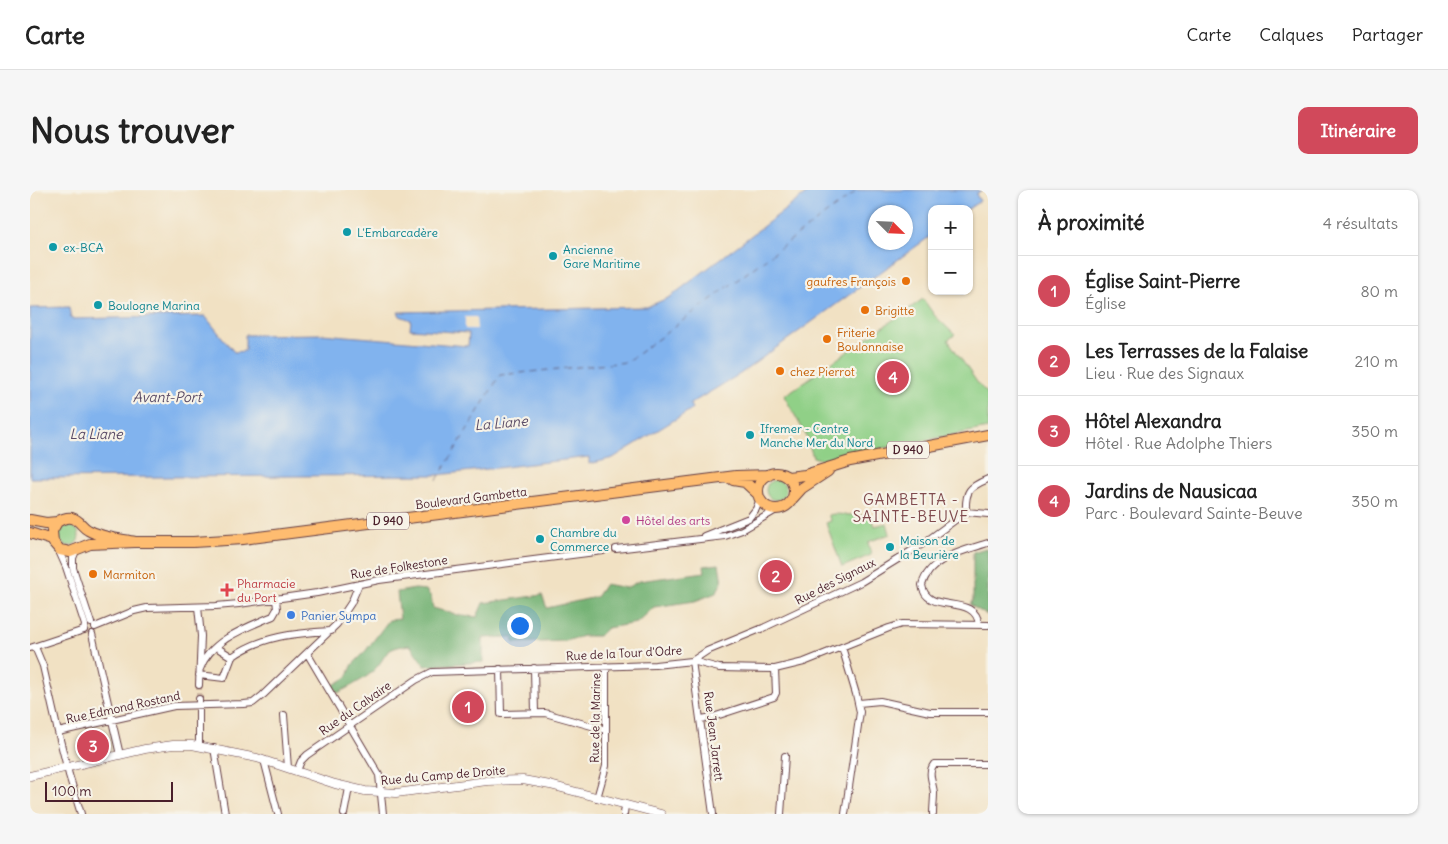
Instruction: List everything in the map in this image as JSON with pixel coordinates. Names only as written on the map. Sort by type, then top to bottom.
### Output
[{"type":"main road","name":"D 940","points":[[788,477],[805,475],[844,463],[988,435]]},
{"type":"main road","name":"D 940","points":[[793,498],[807,484],[844,463]]},
{"type":"main road","points":[[778,473],[788,477],[794,487],[793,498],[787,506],[778,509],[767,507],[759,496],[760,482],[768,475],[778,473]]},
{"type":"main road","name":"Boulevard Gambetta","points":[[136,542],[193,542],[243,539],[736,476],[768,475]]},
{"type":"main road","name":"Boulevard Gambetta","points":[[720,479],[750,485],[759,496]]},
{"type":"main road","points":[[30,520],[46,523],[57,522],[65,518],[74,518],[84,528],[86,537],[79,549],[66,552],[55,544],[30,533]]},
{"type":"main road","points":[[55,544],[52,532],[57,522]]},
{"type":"main road","name":"D 940","points":[[84,528],[104,536],[136,542]]},
{"type":"main road","name":"D 940","points":[[79,549],[90,544],[136,542]]},
{"type":"street","points":[[988,479],[974,486],[969,491],[966,500],[966,512],[988,514]]},
{"type":"street","points":[[697,539],[749,518],[756,509],[759,496]]},
{"type":"street","points":[[616,549],[720,537],[736,532],[778,509]]},
{"type":"street","name":"Rue des Signaux","points":[[692,661],[707,651],[763,628],[857,584],[909,553],[966,512]]},
{"type":"street","points":[[979,624],[978,616],[971,609],[932,600],[925,594],[922,585],[929,571],[944,558],[988,543]]},
{"type":"street","points":[[55,544],[66,566],[89,626],[95,631],[92,634],[120,755]]},
{"type":"street","points":[[79,549],[73,558],[73,568],[89,626]]},
{"type":"street","name":"Rue de Folkestone","points":[[33,647],[143,608],[220,606],[317,593],[379,580],[603,551]]},
{"type":"street","name":"Rue Edmond Rostand","points":[[81,814],[58,732],[168,707],[199,702],[227,705],[247,704],[256,701],[331,631],[346,612],[359,584]]},
{"type":"street","points":[[199,672],[204,660],[216,647],[235,634],[273,616],[277,609],[276,599]]},
{"type":"street","points":[[198,606],[201,636],[199,685]]},
{"type":"street","name":"Rue de la Tour d'Odre","points":[[432,672],[662,664],[692,661],[719,668],[775,669],[797,665],[902,624],[988,625]]},
{"type":"street","points":[[199,672],[224,678],[232,657],[248,648],[280,636],[331,631]]},
{"type":"street","points":[[33,647],[43,666],[58,732]]},
{"type":"street","points":[[216,647],[232,657]]},
{"type":"street","points":[[842,647],[859,703],[860,716],[845,814]]},
{"type":"street","points":[[307,653],[379,775],[383,814]]},
{"type":"street","name":"Rue Jean Jarrett","points":[[692,661],[713,814]]},
{"type":"street","name":"Rue de la Marine","points":[[597,798],[606,766],[606,666]]},
{"type":"street","points":[[534,668],[535,713]]},
{"type":"street","points":[[500,669],[501,714],[549,714],[606,730]]},
{"type":"street","points":[[701,719],[713,717],[774,697],[776,692],[775,669]]},
{"type":"street","name":"Rue du Calvaire","points":[[297,770],[304,757],[416,680],[432,672]]},
{"type":"street","points":[[859,703],[880,701],[930,712],[988,712]]},
{"type":"street","points":[[199,702],[199,746]]},
{"type":"street","points":[[284,715],[288,768]]},
{"type":"street","name":"Rue du Camp de Droite","points":[[30,776],[159,747],[199,746],[264,760],[349,788],[380,793],[406,792],[487,780],[517,780],[550,785],[661,814]]},
{"type":"street","points":[[214,748],[226,814]]},
{"type":"street","points":[[781,814],[786,756]]},
{"type":"street","points":[[264,760],[278,814]]},
{"type":"street","points":[[933,814],[934,792],[931,771],[934,764],[988,764]]},
{"type":"street","points":[[344,814],[349,788]]},
{"type":"street","points":[[624,805],[624,814]]},
{"type":"green space","points":[[923,299],[935,316],[955,335],[948,340],[979,385],[988,394],[988,428],[853,454],[830,462],[813,457],[806,435],[784,396]]},
{"type":"green space","points":[[772,480],[780,480],[786,486],[786,494],[780,500],[772,500],[766,494],[766,486]]},
{"type":"green space","points":[[828,515],[871,516],[875,526],[887,523],[890,534],[868,542],[871,555],[842,567],[826,523],[831,521]]},
{"type":"green space","points":[[69,526],[76,529],[79,536],[76,543],[69,546],[62,543],[59,536],[62,529]]},
{"type":"green space","points":[[986,548],[988,550],[987,615],[970,605],[973,599],[973,552]]},
{"type":"green space","points":[[719,564],[722,582],[716,593],[695,601],[654,607],[637,623],[607,628],[599,636],[583,636],[566,641],[514,643],[513,637],[483,638],[483,662],[425,666],[410,645],[400,646],[389,651],[371,673],[359,681],[338,693],[332,686],[347,677],[353,664],[364,653],[389,620],[400,619],[397,592],[415,589],[426,590],[431,597],[433,608],[458,615],[477,617],[483,603],[542,595],[547,608],[596,597],[605,584],[626,588],[639,581],[705,572],[704,566]]},
{"type":"water","name":"Avant-Port","points":[[811,190],[982,190],[976,194],[980,201],[973,206],[928,205],[928,238],[913,249],[913,205],[868,205],[868,250],[911,250],[740,374],[690,404],[692,409],[613,458],[589,464],[589,457],[438,475],[30,478],[30,308],[69,307],[71,319],[205,316],[234,352],[245,351],[245,335],[322,334],[468,346],[469,333],[410,329],[411,320],[400,316],[398,312],[647,307],[670,297]]},
{"type":"pier","points":[[465,317],[476,317],[477,329],[465,329]]},
{"type":"ferry route","points":[[437,480],[500,375],[627,362],[858,190]]},
{"type":"tunnel","points":[[603,551],[616,549]]},
{"type":"tunnel","points":[[199,685],[199,699]]},
{"type":"place","name":"L'Embarcadère","points":[[347,232]]},
{"type":"place","name":"ex-BCA","points":[[53,247]]},
{"type":"place","name":"Ancienne Gare Maritime","points":[[553,256]]},
{"type":"place","name":"gaufres François","points":[[906,281]]},
{"type":"place","name":"Boulogne Marina","points":[[98,305]]},
{"type":"place","name":"Brigitte","points":[[865,310]]},
{"type":"place","name":"Friterie Boulonnaise","points":[[827,339]]},
{"type":"place","name":"chez Pierrot","points":[[780,371]]},
{"type":"place","name":"Jardins de Nausicaa","points":[[893,377]]},
{"type":"place","name":"Ifremer - Centre Manche Mer du Nord","points":[[750,435]]},
{"type":"place","name":"Hôtel des arts","points":[[626,520]]},
{"type":"place","name":"Chambre du Commerce","points":[[540,539]]},
{"type":"place","name":"Maison de la Beurière","points":[[890,547]]},
{"type":"place","name":"Marmiton","points":[[93,574]]},
{"type":"place","name":"Les Terrasses de la Falaise","points":[[776,576]]},
{"type":"place","name":"Pharmacie du Port","points":[[227,590]]},
{"type":"place","name":"Panier Sympa","points":[[291,615]]},
{"type":"place","name":"Église Saint-Pierre","points":[[468,707]]},
{"type":"place","name":"Hôtel Alexandra","points":[[93,746]]},
{"type":"district","name":"GAMBETTA - SAINTE-BEUVE","points":[[911,508]]},
{"type":"water label","name":"La Liane","points":[[501,423]]},
{"type":"water label","name":"La Liane","points":[[96,434]]}]
